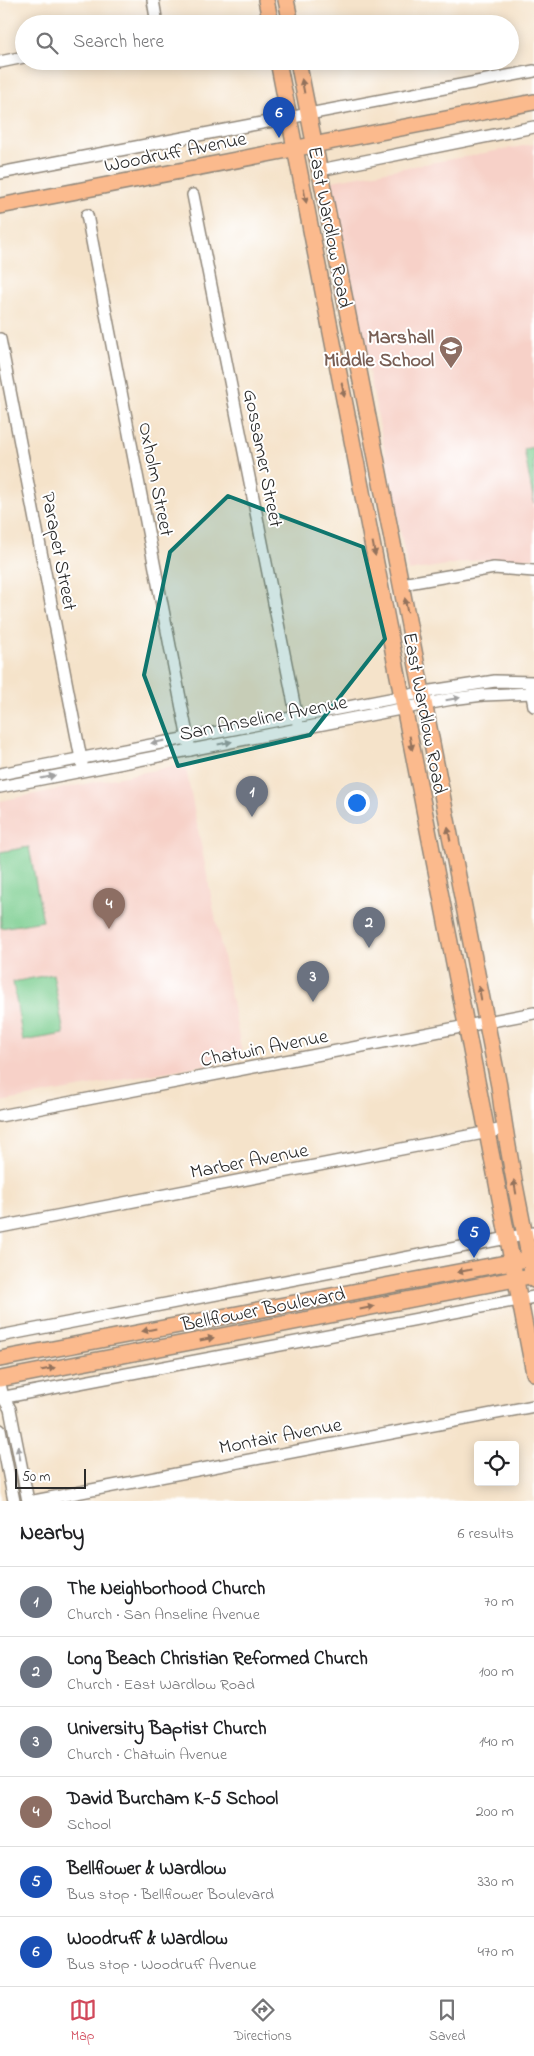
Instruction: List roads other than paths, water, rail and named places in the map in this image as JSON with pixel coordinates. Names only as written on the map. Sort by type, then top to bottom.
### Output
[{"type":"main road","points":[[266,0],[269,15]]},
{"type":"main road","points":[[286,0],[289,15]]},
{"type":"main road","name":"East Wardlow Road","points":[[280,70],[468,1027],[515,1279],[527,1299],[534,1373]]},
{"type":"main road","name":"East Wardlow Road","points":[[300,70],[499,1086],[504,1129],[529,1234],[534,1277]]},
{"type":"main road","name":"Woodruff Avenue","points":[[0,206],[534,102]]},
{"type":"main road","points":[[426,816],[444,812]]},
{"type":"main road","points":[[447,921],[466,918]]},
{"type":"main road","name":"Bellflower Boulevard","points":[[0,1359],[532,1258]]},
{"type":"main road","name":"Bellflower Boulevard","points":[[0,1378],[515,1279],[534,1277]]},
{"type":"street","points":[[153,0],[156,15]]},
{"type":"street","points":[[0,62],[15,59]]},
{"type":"street","name":"Woodruff Avenue","points":[[0,173],[534,70]]},
{"type":"street","points":[[320,170],[534,127]]},
{"type":"street","name":"Gossamer Street","points":[[193,195],[299,729]]},
{"type":"street","name":"Oxholm Street","points":[[87,215],[190,750]]},
{"type":"street","name":"Parapet Street","points":[[0,339],[83,770]]},
{"type":"street","points":[[402,584],[494,568],[534,571]]},
{"type":"street","points":[[532,687],[534,706]]},
{"type":"street","name":"San Anseline Avenue","points":[[0,774],[188,736],[296,717],[423,699],[483,694],[532,687]]},
{"type":"street","name":"San Anseline Avenue","points":[[0,787],[299,729],[403,702]]},
{"type":"street","name":"Chatwin Avenue","points":[[0,1116],[534,1013]]},
{"type":"street","name":"Marber Avenue","points":[[0,1227],[504,1129]]},
{"type":"street","name":"Bellflower Boulevard","points":[[0,1336],[529,1234]]},
{"type":"street","name":"Bellflower Boulevard","points":[[1,1400],[527,1299]]},
{"type":"street","points":[[0,1384],[1,1400],[10,1409],[28,1501]]},
{"type":"street","name":"Montair Avenue","points":[[34,1501],[534,1406]]},
{"type":"street","points":[[0,1430],[14,1501]]},
{"type":"place","name":"Woodruff & Wardlow","points":[[279,138]]},
{"type":"place","name":"Marshall Middle School","points":[[451,369]]},
{"type":"place","name":"The Neighborhood Church","points":[[252,817]]},
{"type":"place","name":"David Burcham K-5 School","points":[[109,929]]},
{"type":"place","name":"Long Beach Christian Reformed Church","points":[[369,948]]},
{"type":"place","name":"University Baptist Church","points":[[313,1002]]},
{"type":"place","name":"Bellflower & Wardlow","points":[[474,1258]]}]
